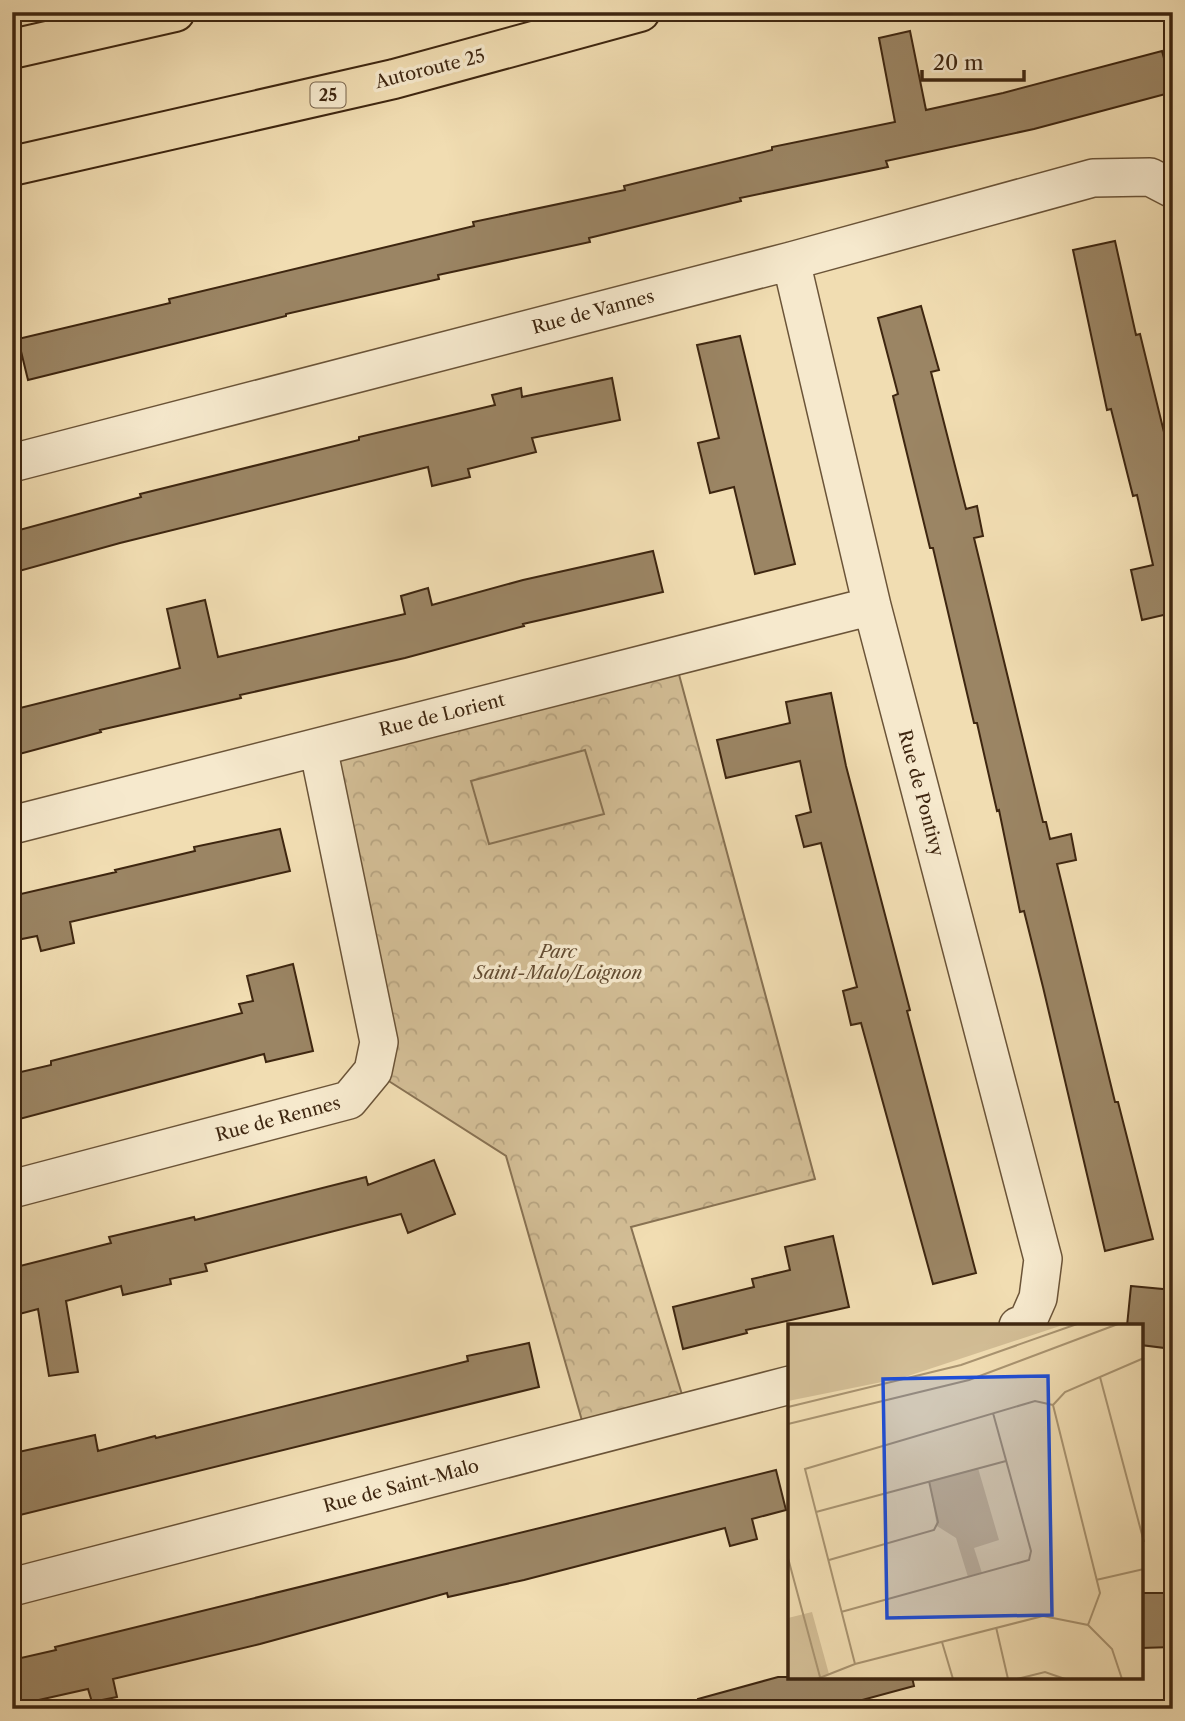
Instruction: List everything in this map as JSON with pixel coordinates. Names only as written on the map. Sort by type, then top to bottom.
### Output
[{"type":"highway","points":[[12,49],[175,12]]},
{"type":"highway","name":"Autoroute 25","points":[[12,166],[394,79],[640,12]]},
{"type":"street","name":"Rue de Vannes","points":[[12,463],[791,261],[1093,178],[1150,177],[1173,189]]},
{"type":"street","name":"Rue de Pontivy","points":[[791,261],[872,606],[1043,1259],[1038,1298],[1022,1324]]},
{"type":"street","name":"Rue de Lorient","points":[[12,825],[872,606]]},
{"type":"street","name":"Rue de Rennes","points":[[12,1189],[349,1100],[373,1071],[379,1042],[318,747]]},
{"type":"street","name":"Rue de Saint-Malo","points":[[12,1587],[788,1385]]},
{"type":"green space","name":"Parc Saint-Malo/Loignon","points":[[674,656],[815,1179],[631,1227],[687,1411],[587,1438],[506,1156],[373,1071],[318,747]]},
{"type":"green space","points":[[585,750],[604,814],[489,844],[471,781]]},
{"type":"building","points":[[910,31],[926,110],[1003,93],[1162,51],[1173,92],[1034,129],[886,161],[888,167],[740,198],[741,201],[589,238],[590,242],[438,275],[439,279],[286,314],[28,380],[18,339],[170,303],[169,299],[474,226],[473,222],[625,190],[624,186],[772,150],[772,147],[895,122],[879,38]]},
{"type":"building","points":[[1115,241],[1136,335],[1140,334],[1173,469],[1173,602],[1169,602],[1172,613],[1142,620],[1131,570],[1153,565],[1137,495],[1133,496],[1111,409],[1107,410],[1073,250]]},
{"type":"building","points":[[921,306],[939,370],[931,372],[966,509],[977,506],[983,536],[974,538],[1043,822],[1046,822],[1050,839],[1071,834],[1076,860],[1057,864],[1115,1102],[1118,1102],[1153,1239],[1105,1251],[1043,987],[1024,911],[1020,912],[999,810],[997,811],[977,723],[974,723],[933,548],[930,548],[893,396],[898,394],[878,318]]},
{"type":"building","points":[[740,336],[795,564],[755,574],[734,487],[710,493],[698,443],[719,438],[697,345]]},
{"type":"building","points":[[612,378],[620,420],[532,438],[536,452],[468,469],[470,477],[432,486],[428,467],[120,543],[12,573],[12,532],[141,497],[140,494],[495,405],[492,395],[521,388],[522,397]]},
{"type":"building","points":[[653,551],[663,592],[523,624],[524,626],[405,658],[100,730],[101,732],[12,756],[12,710],[180,668],[167,609],[205,600],[218,657],[405,614],[401,596],[428,588],[432,605],[523,580]]},
{"type":"building","points":[[831,693],[846,766],[910,1010],[907,1011],[976,1273],[933,1284],[861,1023],[851,1025],[843,991],[857,987],[821,843],[804,847],[796,816],[811,812],[800,761],[726,778],[717,740],[790,723],[786,702]]},
{"type":"building","points":[[280,829],[290,871],[70,922],[74,943],[41,951],[37,936],[12,941],[12,896],[195,851],[194,847]]},
{"type":"building","points":[[293,964],[313,1051],[266,1062],[264,1054],[12,1121],[12,1074],[51,1065],[51,1061],[242,1013],[239,1004],[253,1001],[247,976]]},
{"type":"building","points":[[434,1160],[455,1214],[408,1233],[401,1214],[205,1264],[207,1271],[170,1279],[171,1284],[123,1295],[121,1286],[66,1301],[78,1372],[49,1376],[38,1309],[12,1316],[12,1268],[111,1243],[109,1237],[194,1217],[195,1220],[366,1177],[368,1185]]},
{"type":"building","points":[[833,1236],[849,1307],[746,1330],[747,1333],[683,1349],[673,1307],[754,1287],[752,1279],[790,1270],[785,1247]]},
{"type":"building","points":[[1131,1286],[1173,1290],[1173,1349],[1143,1345],[1143,1324],[1127,1324]]},
{"type":"building","points":[[529,1343],[539,1387],[12,1517],[12,1474],[18,1473],[14,1453],[95,1435],[98,1451],[468,1361],[467,1356]]},
{"type":"building","points":[[776,1470],[786,1510],[752,1519],[757,1539],[730,1546],[725,1528],[524,1580],[448,1597],[447,1593],[260,1644],[113,1679],[117,1697],[92,1702],[88,1689],[12,1706],[12,1660],[56,1650],[55,1647]]},
{"type":"building","points":[[1143,1593],[1173,1593],[1173,1647],[1143,1648]]},
{"type":"building","points":[[778,1677],[912,1679],[914,1686],[829,1709],[700,1709],[698,1699]]}]
